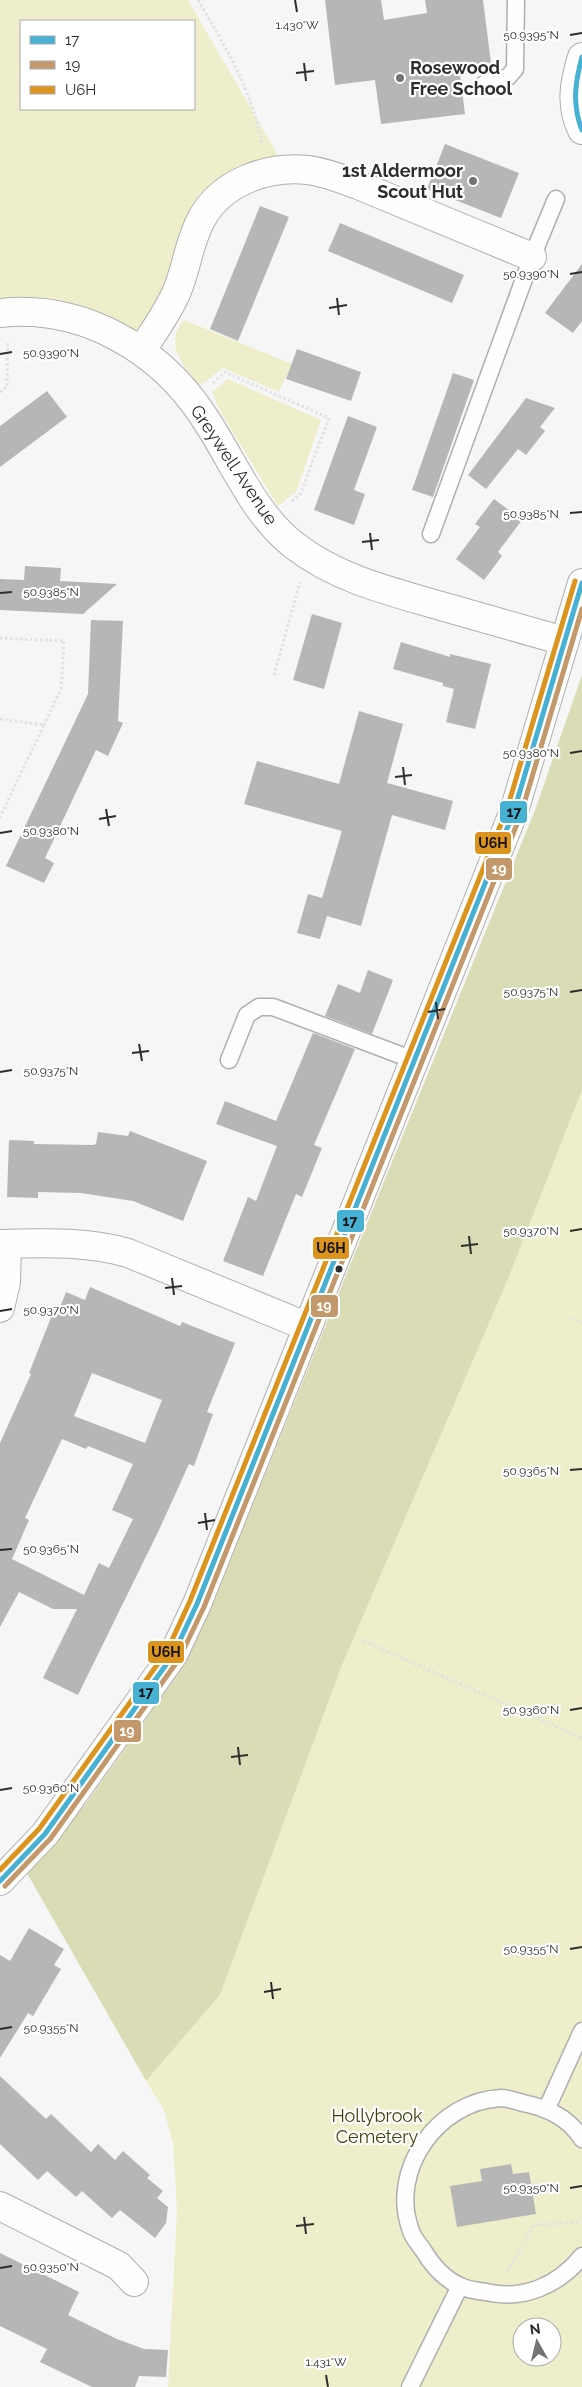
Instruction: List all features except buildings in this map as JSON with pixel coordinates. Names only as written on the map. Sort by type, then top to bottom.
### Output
[{"type":"street","points":[[582,57],[573,98],[576,118],[582,130]]},
{"type":"street","points":[[142,350],[177,290],[202,216],[228,190],[247,178],[267,172],[306,170],[329,175],[358,185],[532,257]]},
{"type":"street","name":"Greywell Avenue","points":[[4,313],[41,312],[67,316],[122,338],[142,350],[192,401],[204,416],[257,505],[268,520],[294,545],[307,554],[354,580],[564,641]]},
{"type":"street","points":[[0,1881],[45,1834],[173,1655],[201,1595],[416,1061],[514,811],[582,583]]},
{"type":"street","points":[[0,1308],[6,1282],[4,1244],[80,1243],[104,1246],[128,1253],[308,1327]]},
{"type":"street","points":[[0,2206],[119,2266],[134,2282]]},
{"type":"lane","points":[[484,84],[508,78],[515,69],[516,0]]},
{"type":"lane","points":[[432,534],[532,257],[556,199]]},
{"type":"lane","points":[[229,1060],[247,1015],[259,1007],[273,1007],[416,1061]]},
{"type":"lane","points":[[547,2108],[582,2031]]},
{"type":"lane","points":[[582,2138],[575,2128],[547,2108],[501,2098],[468,2105],[432,2130],[412,2159],[405,2197],[411,2231],[433,2266],[460,2286],[502,2296],[536,2291],[570,2271],[582,2256]]},
{"type":"lane","points":[[410,2387],[460,2286]]},
{"type":"path","points":[[198,0],[245,84],[259,125],[267,172]]},
{"type":"path","points":[[0,392],[7,387],[4,313]]},
{"type":"path","points":[[192,401],[225,372],[329,418],[300,495],[268,520]]},
{"type":"path","points":[[274,675],[307,554]]},
{"type":"path","points":[[0,638],[64,641],[62,689],[0,817]]},
{"type":"path","points":[[0,720],[44,724]]},
{"type":"path","points":[[572,1319],[582,1323]]},
{"type":"path","points":[[359,1639],[582,1738]]},
{"type":"path","points":[[481,2291],[506,2274],[534,2225],[582,2222]]},
{"type":"green space","points":[[0,0],[188,0],[279,157],[239,165],[201,193],[182,230],[154,323],[144,335],[124,329],[0,303]]},
{"type":"green space","points":[[184,320],[292,364],[279,392],[223,368],[200,386],[182,362],[175,346],[175,337]]},
{"type":"green space","points":[[228,379],[321,420],[296,492],[278,506],[220,411],[212,392]]},
{"type":"green space","points":[[582,675],[582,1090],[508,1279],[342,1665],[220,1995],[146,2081],[24,1868],[85,1805],[186,1662],[214,1600],[535,810]]},
{"type":"green space","name":"Hollybrook Cemetery","points":[[582,1090],[582,2387],[168,2387],[177,2210],[173,2143],[164,2110],[146,2081],[220,1995],[342,1665],[508,1279]]},
{"type":"transit line","name":"17","points":[[582,57],[576,94],[577,112],[582,130]]},
{"type":"transit line","name":"U6H","points":[[0,1870],[39,1829],[167,1651],[190,1601],[507,809],[575,581]]},
{"type":"transit line","name":"17","points":[[0,1881],[45,1834],[173,1655],[197,1604],[514,811],[582,583]]},
{"type":"transit line","name":"19","points":[[5,1886],[51,1838],[179,1659],[204,1607],[521,814],[582,609]]},
{"type":"place","name":"Rosewood Free School","points":[[400,78]]},
{"type":"place","name":"1st Aldermoor Scout Hut","points":[[473,181]]}]
